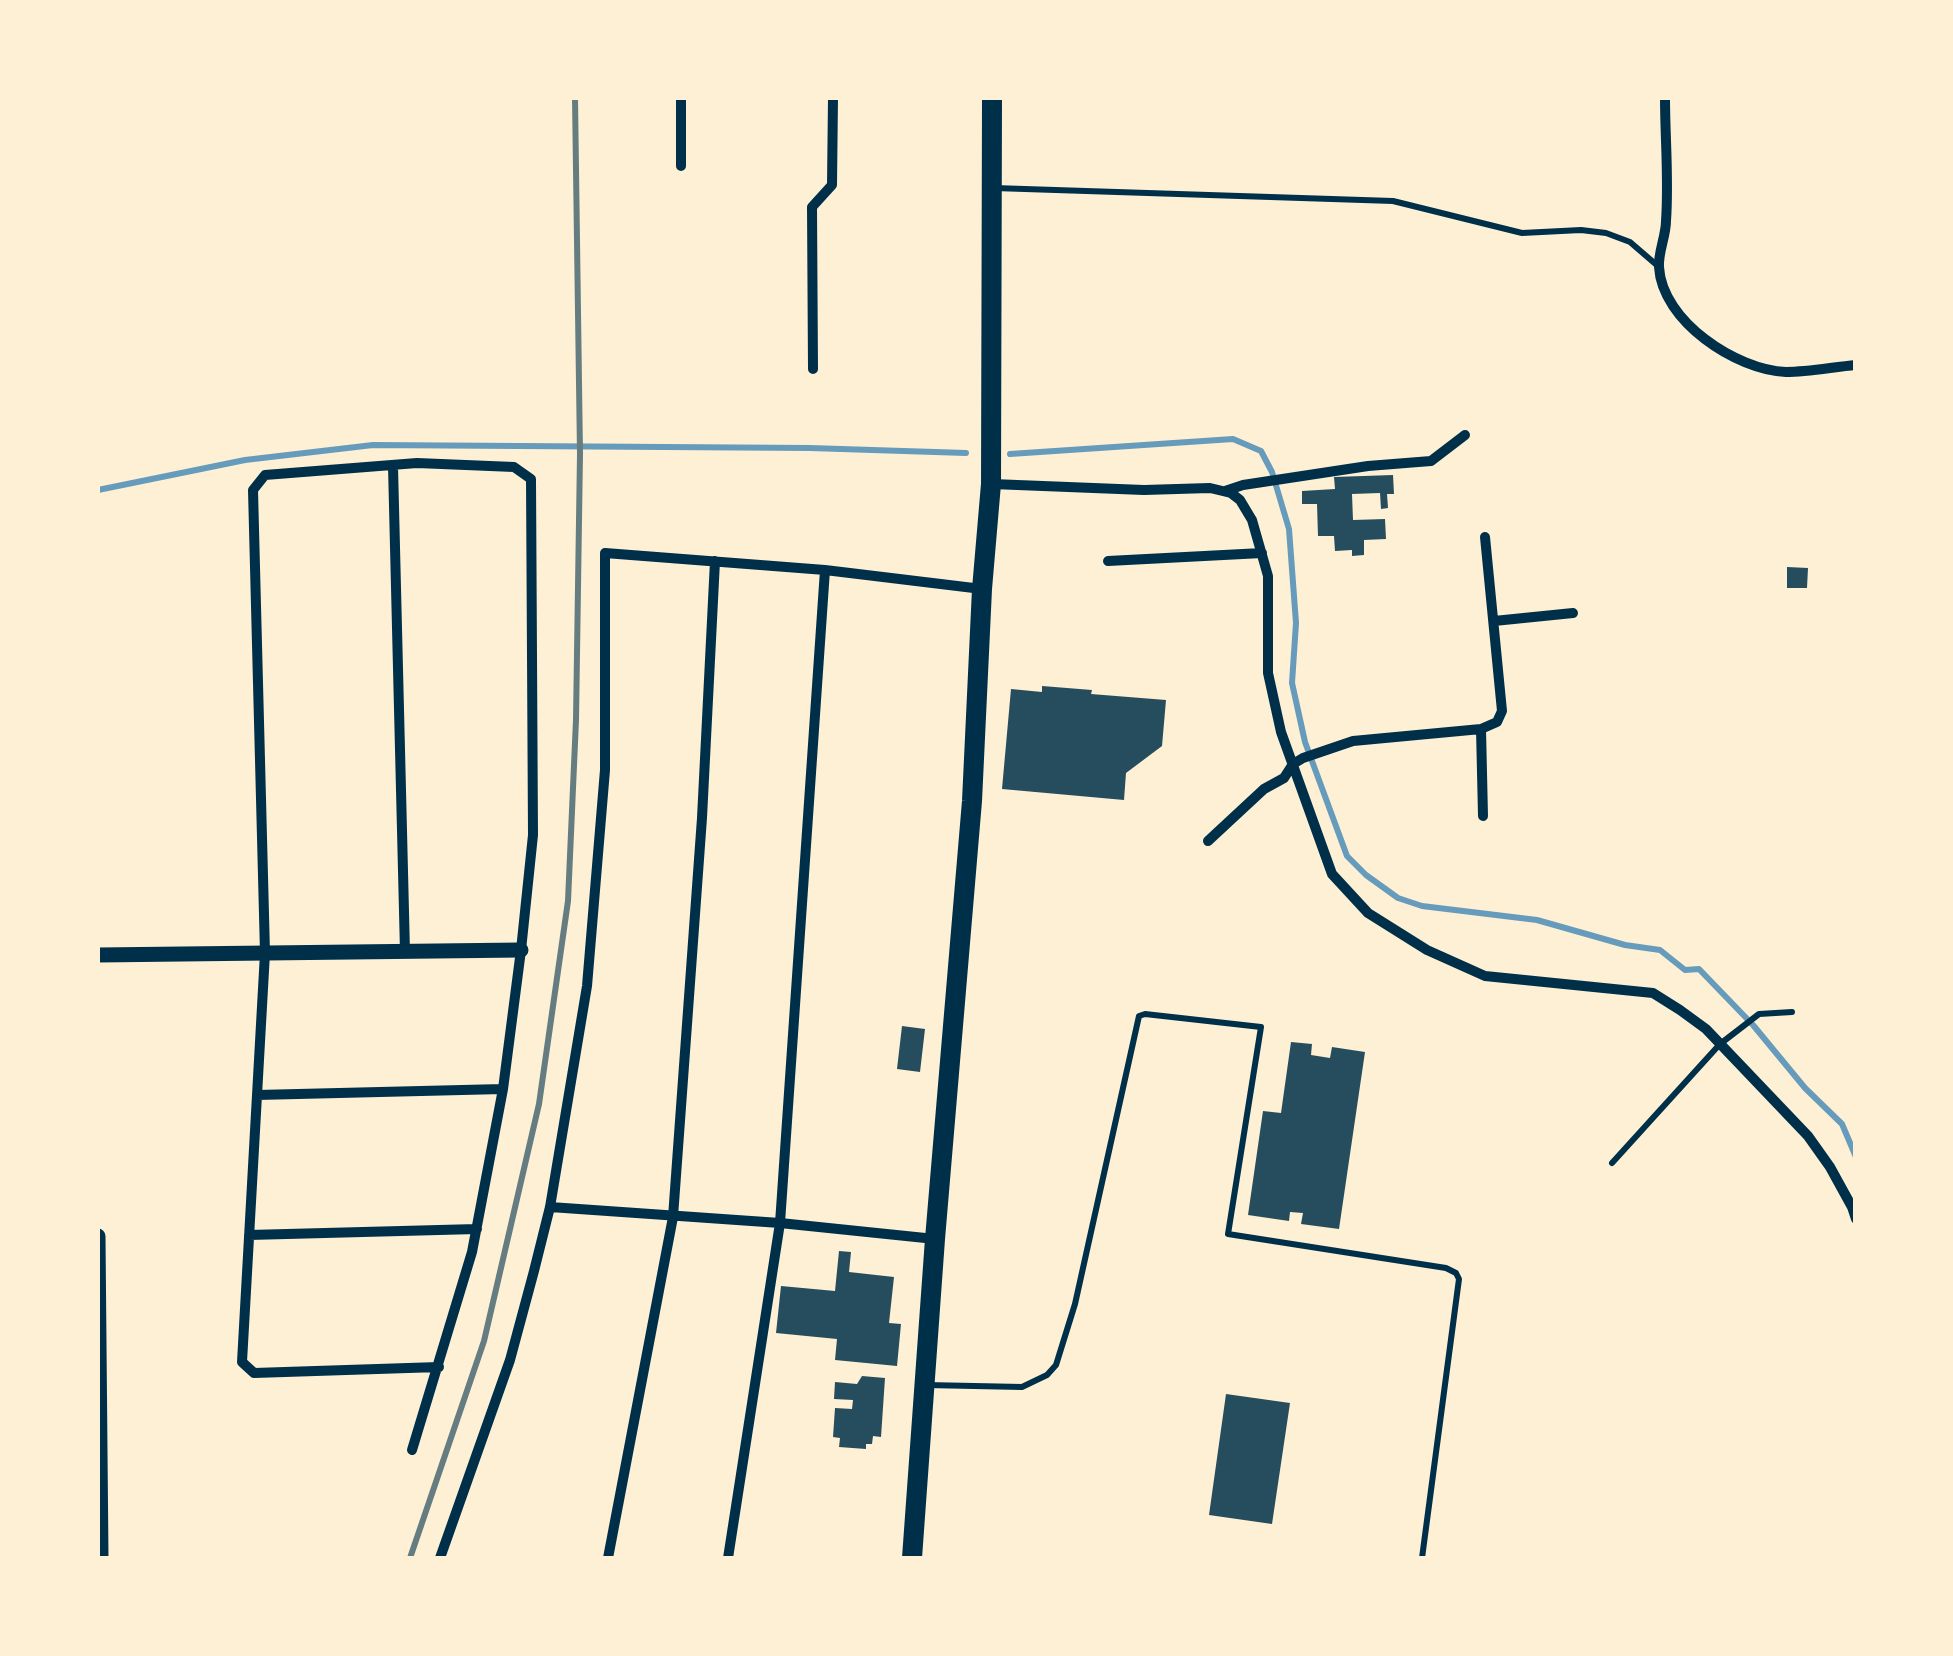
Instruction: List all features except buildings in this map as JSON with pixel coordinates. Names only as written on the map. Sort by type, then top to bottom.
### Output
[{"type":"highway","points":[[912,1558],[972,801],[990,484],[992,98]]},
{"type":"street","points":[[681,166],[682,98]]},
{"type":"street","points":[[813,369],[812,208],[832,185],[833,98]]},
{"type":"street","points":[[1665,98],[1666,223],[1659,267],[1670,304],[1684,323],[1736,358],[1785,372],[1856,365]]},
{"type":"street","points":[[990,484],[1225,491],[1368,466],[1431,461],[1465,435]]},
{"type":"street","points":[[412,1450],[438,1367],[477,1229],[503,1090],[521,950],[533,836],[532,479],[514,467],[417,463],[265,475],[253,490],[265,953],[242,1362],[254,1373],[438,1367]]},
{"type":"street","points":[[393,466],[406,952]]},
{"type":"street","points":[[1225,491],[1244,504],[1262,552],[1268,576],[1268,673],[1280,732],[1303,758],[1332,874],[1368,913],[1428,950],[1484,976],[1654,993],[1680,1010],[1720,1044],[1808,1136],[1837,1180],[1856,1219]]},
{"type":"street","points":[[1208,841],[1264,788],[1284,778],[1303,758],[1353,741],[1481,729],[1497,722],[1502,710],[1486,538]]},
{"type":"street","points":[[1108,561],[1262,552]]},
{"type":"street","points":[[440,1558],[510,1360],[550,1207],[588,986],[605,770],[605,553],[825,570],[982,589]]},
{"type":"street","points":[[608,1558],[674,1218],[716,561]]},
{"type":"street","points":[[728,1558],[780,1224],[825,570]]},
{"type":"street","points":[[1494,621],[1574,613]]},
{"type":"street","points":[[1481,729],[1483,816]]},
{"type":"street","points":[[98,956],[521,950]]},
{"type":"street","points":[[257,1094],[503,1090]]},
{"type":"street","points":[[550,1207],[935,1239]]},
{"type":"street","points":[[249,1235],[477,1229]]},
{"type":"street","points":[[98,1236],[101,1558]]},
{"type":"lane","points":[[992,188],[1393,201],[1522,232],[1606,233],[1630,242],[1659,267]]},
{"type":"lane","points":[[1612,1164],[1720,1044],[1759,1014],[1792,1012]]},
{"type":"lane","points":[[925,1385],[1022,1387],[1047,1375],[1056,1365],[1074,1304],[1140,1016],[1262,1027],[1228,1234],[1446,1268],[1459,1279],[1422,1558]]},
{"type":"waterway","points":[[1010,454],[1233,439],[1261,451],[1272,472],[1289,529],[1296,623],[1292,683],[1305,742],[1347,856],[1398,898],[1422,906],[1537,920],[1625,945],[1660,950],[1685,970],[1699,969],[1842,1124],[1856,1157]]},
{"type":"waterway","points":[[98,490],[245,460],[373,445],[966,453]]},
{"type":"railway","points":[[410,1558],[484,1341],[539,1104],[568,901],[576,720],[580,454],[575,98]]}]
